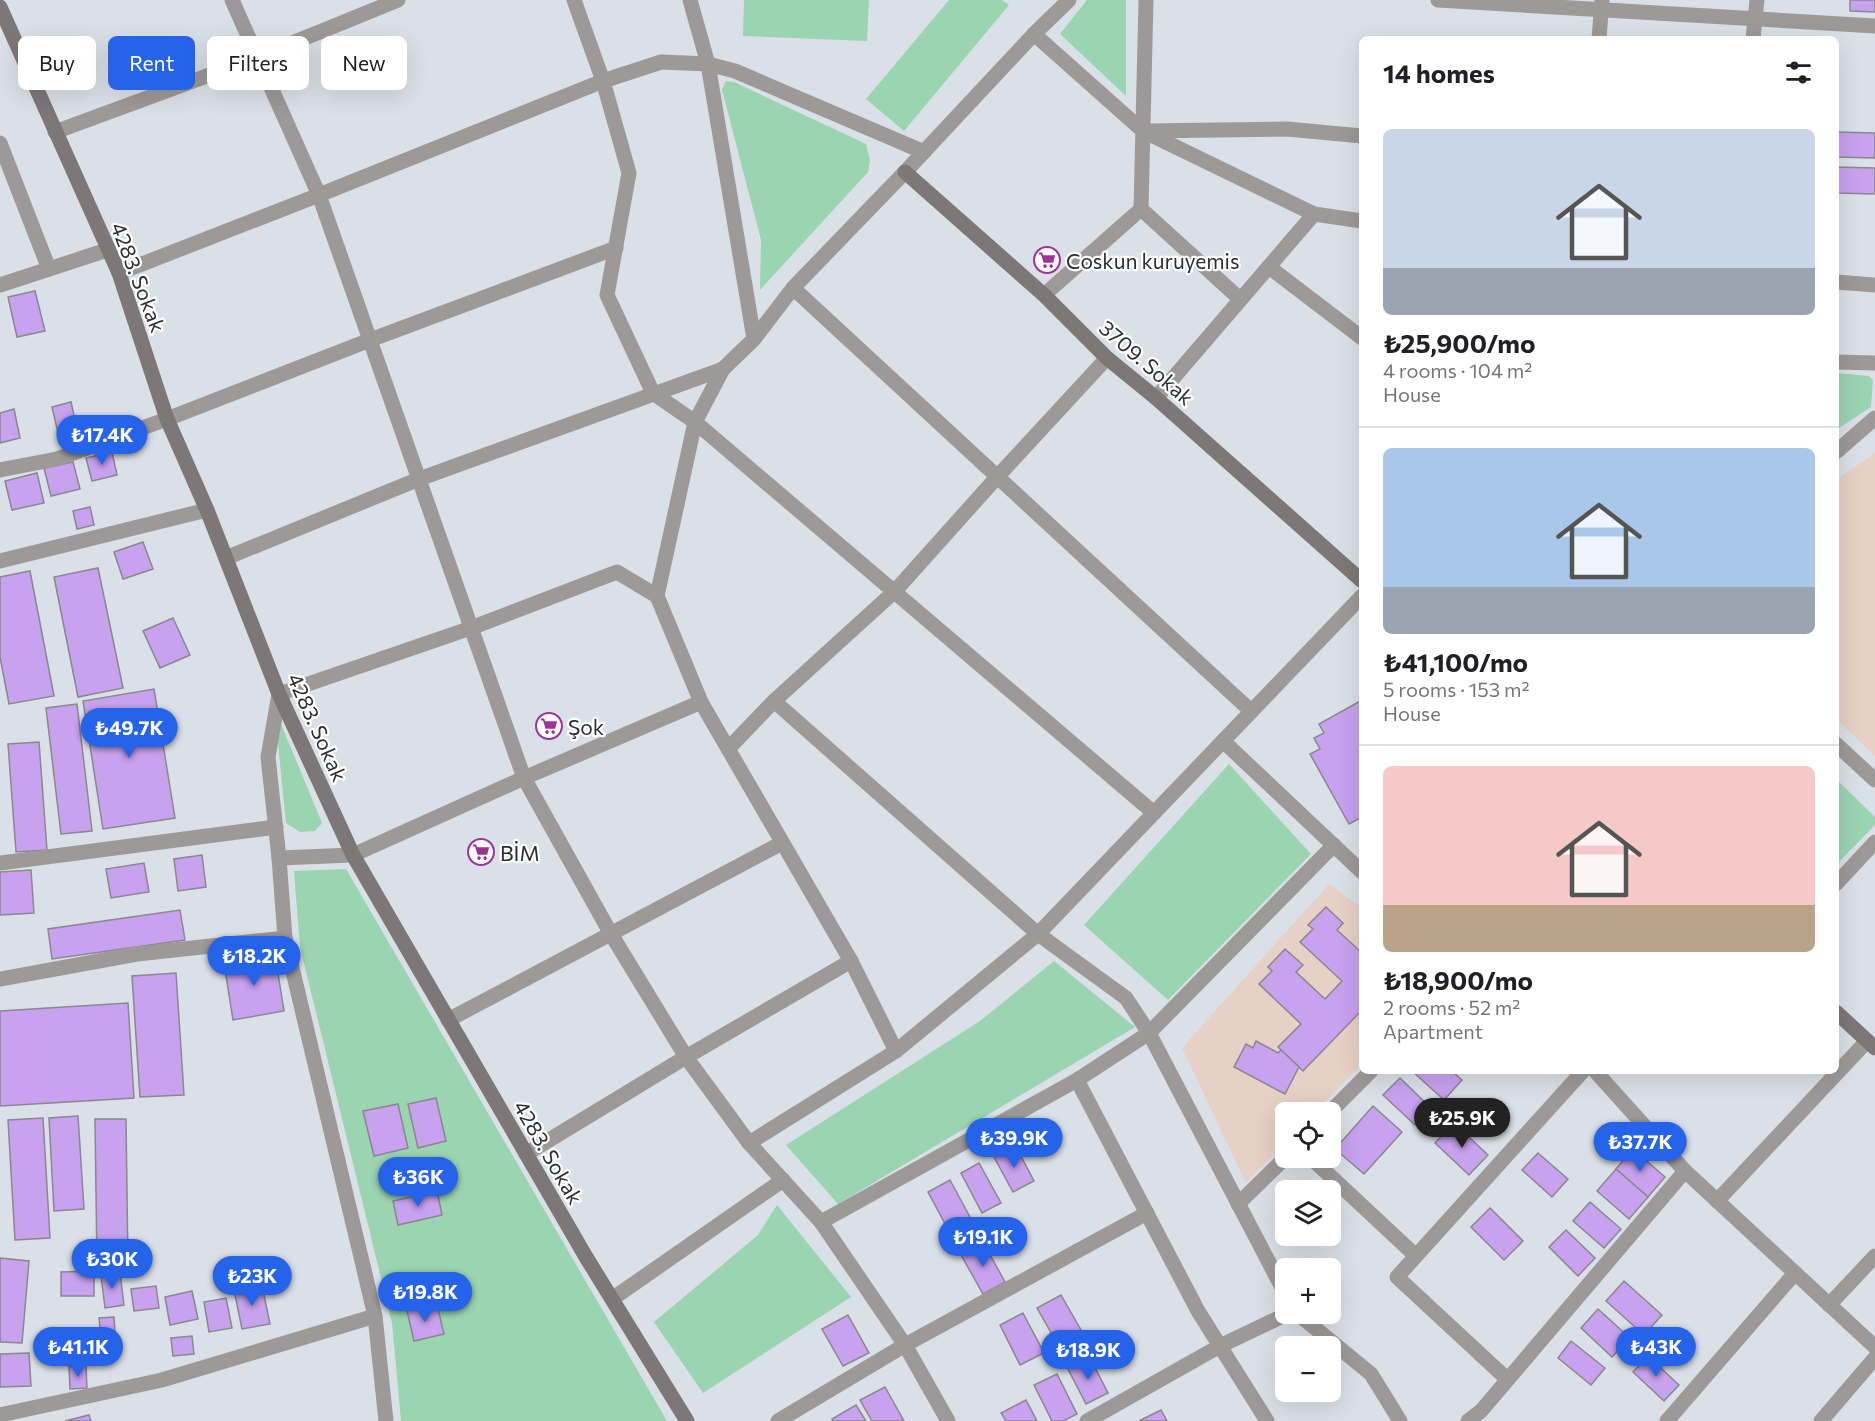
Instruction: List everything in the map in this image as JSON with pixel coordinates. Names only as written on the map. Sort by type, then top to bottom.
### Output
[{"type":"street","points":[[232,0],[248,36]]},
{"type":"street","points":[[309,36],[398,0]]},
{"type":"street","points":[[574,0],[603,81],[629,173],[607,295],[653,393],[695,422],[1154,813]]},
{"type":"street","points":[[690,0],[708,64],[754,339]]},
{"type":"street","points":[[896,1051],[851,961],[701,702],[657,596],[695,422],[723,369],[754,339],[793,288],[1069,0]]},
{"type":"street","points":[[1044,295],[1141,209],[1146,0]]},
{"type":"street","points":[[1448,0],[1602,5],[1755,19],[1875,26]]},
{"type":"street","points":[[1754,36],[1756,0]]},
{"type":"street","points":[[1599,36],[1602,5]]},
{"type":"street","name":"4283. Sokak","points":[[0,7],[118,273],[167,419],[207,510],[279,694],[353,855],[526,1154],[687,1421]]},
{"type":"street","points":[[1034,34],[1143,131],[1314,214],[1359,221]]},
{"type":"street","points":[[118,273],[603,81],[661,62],[708,64],[735,71],[924,153]]},
{"type":"street","points":[[56,132],[207,76]]},
{"type":"street","points":[[273,90],[319,195],[524,778],[611,934],[686,1057],[749,1143],[821,1222],[905,1345],[948,1421]]},
{"type":"street","points":[[1143,131],[1287,129],[1359,136]]},
{"type":"street","points":[[0,143],[49,269]]},
{"type":"street","name":"3709. Sokak","points":[[905,172],[1044,295],[1107,358],[1156,398],[1359,578]]},
{"type":"street","points":[[1141,209],[1240,299]]},
{"type":"street","points":[[1156,398],[1314,214]]},
{"type":"street","points":[[0,470],[57,459],[616,248]]},
{"type":"street","points":[[0,285],[107,250]]},
{"type":"street","points":[[1269,267],[1359,336]]},
{"type":"street","points":[[1839,282],[1875,285]]},
{"type":"street","points":[[793,288],[1251,711]]},
{"type":"street","points":[[728,749],[774,700],[895,591],[1107,358]]},
{"type":"street","points":[[1839,362],[1875,364]]},
{"type":"street","points":[[226,558],[419,479],[723,369]]},
{"type":"street","points":[[1839,449],[1875,418]]},
{"type":"street","points":[[0,561],[207,510]]},
{"type":"street","points":[[386,1421],[375,1316],[285,938],[268,757],[279,694],[471,628],[617,572],[657,596]]},
{"type":"street","points":[[749,1143],[896,1051],[1038,934],[1359,599]]},
{"type":"street","points":[[774,700],[1038,934],[1126,998],[1149,1033],[1275,1274]]},
{"type":"street","points":[[279,858],[353,855],[701,702]]},
{"type":"street","points":[[1223,741],[1359,869]]},
{"type":"street","points":[[1839,747],[1875,780]]},
{"type":"street","points":[[0,863],[276,826]]},
{"type":"street","points":[[1839,881],[1875,842]]},
{"type":"street","points":[[448,1020],[782,843]]},
{"type":"street","points":[[821,1222],[1077,1080],[1149,1033],[1334,845]]},
{"type":"street","points":[[0,979],[137,954],[285,938]]},
{"type":"street","points":[[526,1154],[851,961]]},
{"type":"street","points":[[1717,1201],[1871,1044],[1839,1015]]},
{"type":"street","points":[[1340,1102],[1368,1074]]},
{"type":"street","points":[[1507,1379],[1397,1277],[1581,1074]]},
{"type":"street","points":[[1598,1074],[1684,1171],[1875,1347]]},
{"type":"street","points":[[1077,1080],[1198,1311],[1267,1421]]},
{"type":"street","points":[[1238,1204],[1275,1168]]},
{"type":"street","points":[[1322,1168],[1416,1256]]},
{"type":"street","points":[[1468,1421],[1487,1416],[1507,1379],[1684,1171]]},
{"type":"street","points":[[612,1299],[783,1180]]},
{"type":"street","points":[[778,1421],[905,1345],[1147,1213]]},
{"type":"street","points":[[1829,1305],[1875,1256]]},
{"type":"street","points":[[1667,1421],[1795,1273]]},
{"type":"street","points":[[0,1415],[162,1380],[375,1316]]},
{"type":"street","points":[[1087,1421],[1220,1346],[1275,1320]]},
{"type":"street","points":[[1310,1324],[1371,1374],[1400,1421]]},
{"type":"street","points":[[1821,1421],[1875,1358]]},
{"type":"shaded area","points":[[1875,453],[1875,756],[1839,722],[1839,478]]},
{"type":"shaded area","points":[[1329,884],[1359,906],[1359,1067],[1325,1102],[1275,1102],[1275,1153],[1246,1183],[1182,1048]]},
{"type":"green space","points":[[744,0],[869,0],[867,41],[743,36]]},
{"type":"green space","points":[[949,0],[1002,0],[1009,5],[904,131],[866,99]]},
{"type":"green space","points":[[1087,0],[1126,0],[1126,96],[1060,34]]},
{"type":"green space","points":[[726,81],[734,82],[866,144],[870,161],[868,172],[760,290],[761,240],[722,90]]},
{"type":"green space","points":[[1839,373],[1869,376],[1873,380],[1871,407],[1839,428]]},
{"type":"green space","points":[[281,724],[322,823],[315,831],[300,832],[286,823],[278,744]]},
{"type":"green space","points":[[1229,764],[1311,854],[1168,1000],[1084,925]]},
{"type":"green space","points":[[1839,782],[1875,817],[1875,825],[1839,862]]},
{"type":"green space","points":[[346,869],[667,1421],[401,1421],[392,1323],[300,947],[294,871]]},
{"type":"green space","points":[[1054,961],[1135,1027],[838,1204],[786,1145],[980,1021]]},
{"type":"green space","points":[[777,1205],[851,1297],[703,1393],[654,1322],[758,1235]]},
{"type":"building","points":[[1850,0],[1875,0],[1875,12],[1850,11]]},
{"type":"building","points":[[1839,132],[1875,133],[1875,158],[1839,157]]},
{"type":"building","points":[[1839,167],[1875,168],[1875,194],[1839,193]]},
{"type":"building","points":[[35,291],[45,331],[17,337],[8,297]]},
{"type":"building","points":[[71,402],[77,429],[58,433],[52,407]]},
{"type":"building","points":[[14,409],[20,438],[0,443],[0,413]]},
{"type":"building","points":[[112,452],[117,475],[92,481],[86,458]]},
{"type":"building","points":[[73,462],[80,489],[51,496],[44,468]]},
{"type":"building","points":[[37,473],[44,503],[12,510],[5,481]]},
{"type":"building","points":[[90,507],[94,525],[77,529],[73,511]]},
{"type":"building","points":[[143,542],[153,569],[123,579],[114,552]]},
{"type":"building","points":[[98,568],[123,688],[78,697],[54,577]]},
{"type":"building","points":[[30,571],[54,696],[9,704],[0,657],[0,577]]},
{"type":"building","points":[[173,618],[190,655],[160,668],[143,631]]},
{"type":"building","points":[[154,689],[175,818],[103,829],[83,701]]},
{"type":"building","points":[[1359,702],[1359,819],[1349,824],[1310,754],[1320,749],[1314,738],[1324,733],[1319,724]]},
{"type":"building","points":[[77,704],[92,831],[61,834],[46,708]]},
{"type":"building","points":[[39,742],[47,850],[16,852],[8,744]]},
{"type":"building","points":[[202,855],[206,887],[178,891],[174,859]]},
{"type":"building","points":[[144,863],[149,892],[111,898],[106,869]]},
{"type":"building","points":[[31,870],[34,913],[0,915],[0,872]]},
{"type":"building","points":[[1326,907],[1343,923],[1337,930],[1359,950],[1359,1013],[1303,1071],[1278,1047],[1301,1024],[1259,984],[1272,971],[1268,967],[1285,949],[1303,965],[1296,972],[1325,999],[1342,981],[1300,942],[1313,929],[1308,925]]},
{"type":"building","points":[[180,910],[185,940],[52,959],[48,929]]},
{"type":"building","points":[[275,955],[284,1011],[233,1020],[224,963]]},
{"type":"building","points":[[176,973],[184,1095],[140,1097],[132,976]]},
{"type":"building","points":[[128,1003],[134,1098],[0,1106],[0,1011]]},
{"type":"building","points":[[1256,1041],[1278,1053],[1281,1050],[1299,1067],[1285,1094],[1234,1067],[1246,1044],[1253,1048]]},
{"type":"building","points":[[1415,1074],[1455,1074],[1462,1080],[1444,1100]]},
{"type":"building","points":[[1400,1078],[1431,1108],[1415,1125],[1383,1095]]},
{"type":"building","points":[[436,1098],[446,1141],[418,1148],[408,1104]]},
{"type":"building","points":[[398,1104],[408,1148],[374,1156],[363,1111]]},
{"type":"building","points":[[1373,1106],[1402,1132],[1364,1174],[1341,1154],[1341,1142]]},
{"type":"building","points":[[78,1116],[84,1209],[54,1211],[49,1118]]},
{"type":"building","points":[[43,1118],[50,1238],[15,1240],[8,1120]]},
{"type":"building","points":[[95,1119],[126,1119],[128,1265],[97,1265]]},
{"type":"building","points":[[1454,1123],[1488,1155],[1469,1175],[1435,1143]]},
{"type":"building","points":[[1015,1145],[1034,1181],[1013,1192],[994,1157]]},
{"type":"building","points":[[1633,1149],[1665,1177],[1648,1197],[1616,1169]]},
{"type":"building","points":[[1538,1153],[1568,1179],[1552,1197],[1522,1170]]},
{"type":"building","points":[[979,1163],[1001,1203],[982,1213],[961,1173]]},
{"type":"building","points":[[1616,1169],[1648,1197],[1629,1219],[1597,1191]]},
{"type":"building","points":[[950,1180],[971,1219],[949,1231],[928,1192]]},
{"type":"building","points":[[437,1191],[442,1215],[398,1225],[393,1201]]},
{"type":"building","points":[[1590,1202],[1621,1229],[1604,1248],[1573,1221]]},
{"type":"building","points":[[1490,1208],[1523,1241],[1504,1260],[1471,1227]]},
{"type":"building","points":[[1566,1230],[1595,1258],[1578,1276],[1549,1247]]},
{"type":"building","points":[[983,1242],[1005,1282],[983,1294],[961,1255]]},
{"type":"building","points":[[0,1258],[29,1261],[22,1343],[0,1342]]},
{"type":"building","points":[[94,1271],[94,1296],[61,1296],[61,1272]]},
{"type":"building","points":[[120,1273],[124,1305],[105,1308],[101,1276]]},
{"type":"building","points":[[1624,1281],[1662,1315],[1644,1335],[1606,1301]]},
{"type":"building","points":[[262,1285],[270,1324],[242,1329],[234,1290]]},
{"type":"building","points":[[156,1286],[159,1308],[134,1311],[131,1289]]},
{"type":"building","points":[[192,1291],[198,1319],[170,1325],[165,1297]]},
{"type":"building","points":[[1061,1295],[1081,1330],[1057,1343],[1037,1308]]},
{"type":"building","points":[[226,1298],[232,1328],[209,1332],[204,1302]]},
{"type":"building","points":[[437,1305],[444,1334],[414,1341],[407,1311]]},
{"type":"building","points":[[1598,1309],[1630,1338],[1612,1357],[1581,1328]]},
{"type":"building","points":[[1023,1313],[1044,1353],[1020,1365],[1000,1325]]},
{"type":"building","points":[[848,1315],[869,1353],[843,1366],[822,1329]]},
{"type":"building","points":[[114,1317],[116,1349],[102,1350],[99,1318]]},
{"type":"building","points":[[192,1336],[194,1354],[173,1356],[171,1338]]},
{"type":"building","points":[[1571,1341],[1605,1368],[1591,1385],[1558,1358]]},
{"type":"building","points":[[90,1348],[91,1361],[69,1362],[68,1349]]},
{"type":"building","points":[[29,1353],[31,1386],[0,1387],[0,1354]]},
{"type":"building","points":[[1648,1356],[1679,1385],[1664,1401],[1633,1372]]},
{"type":"building","points":[[1090,1358],[1108,1393],[1086,1404],[1068,1369]]},
{"type":"building","points":[[86,1366],[87,1388],[70,1389],[69,1367]]},
{"type":"building","points":[[1057,1374],[1077,1414],[1063,1421],[1052,1421],[1034,1385]]},
{"type":"building","points":[[885,1387],[904,1421],[872,1421],[860,1400]]},
{"type":"building","points":[[1026,1400],[1037,1421],[1006,1421],[1001,1413]]},
{"type":"building","points":[[856,1405],[866,1421],[833,1421],[832,1419]]},
{"type":"building","points":[[1161,1410],[1167,1421],[1139,1421]]},
{"type":"building","points":[[89,1415],[91,1421],[65,1421]]},
{"type":"place","name":"Coskun kuruyemis","points":[[1047,260]]},
{"type":"place","name":"Şok","points":[[549,726]]},
{"type":"place","name":"BİM","points":[[481,852]]}]
